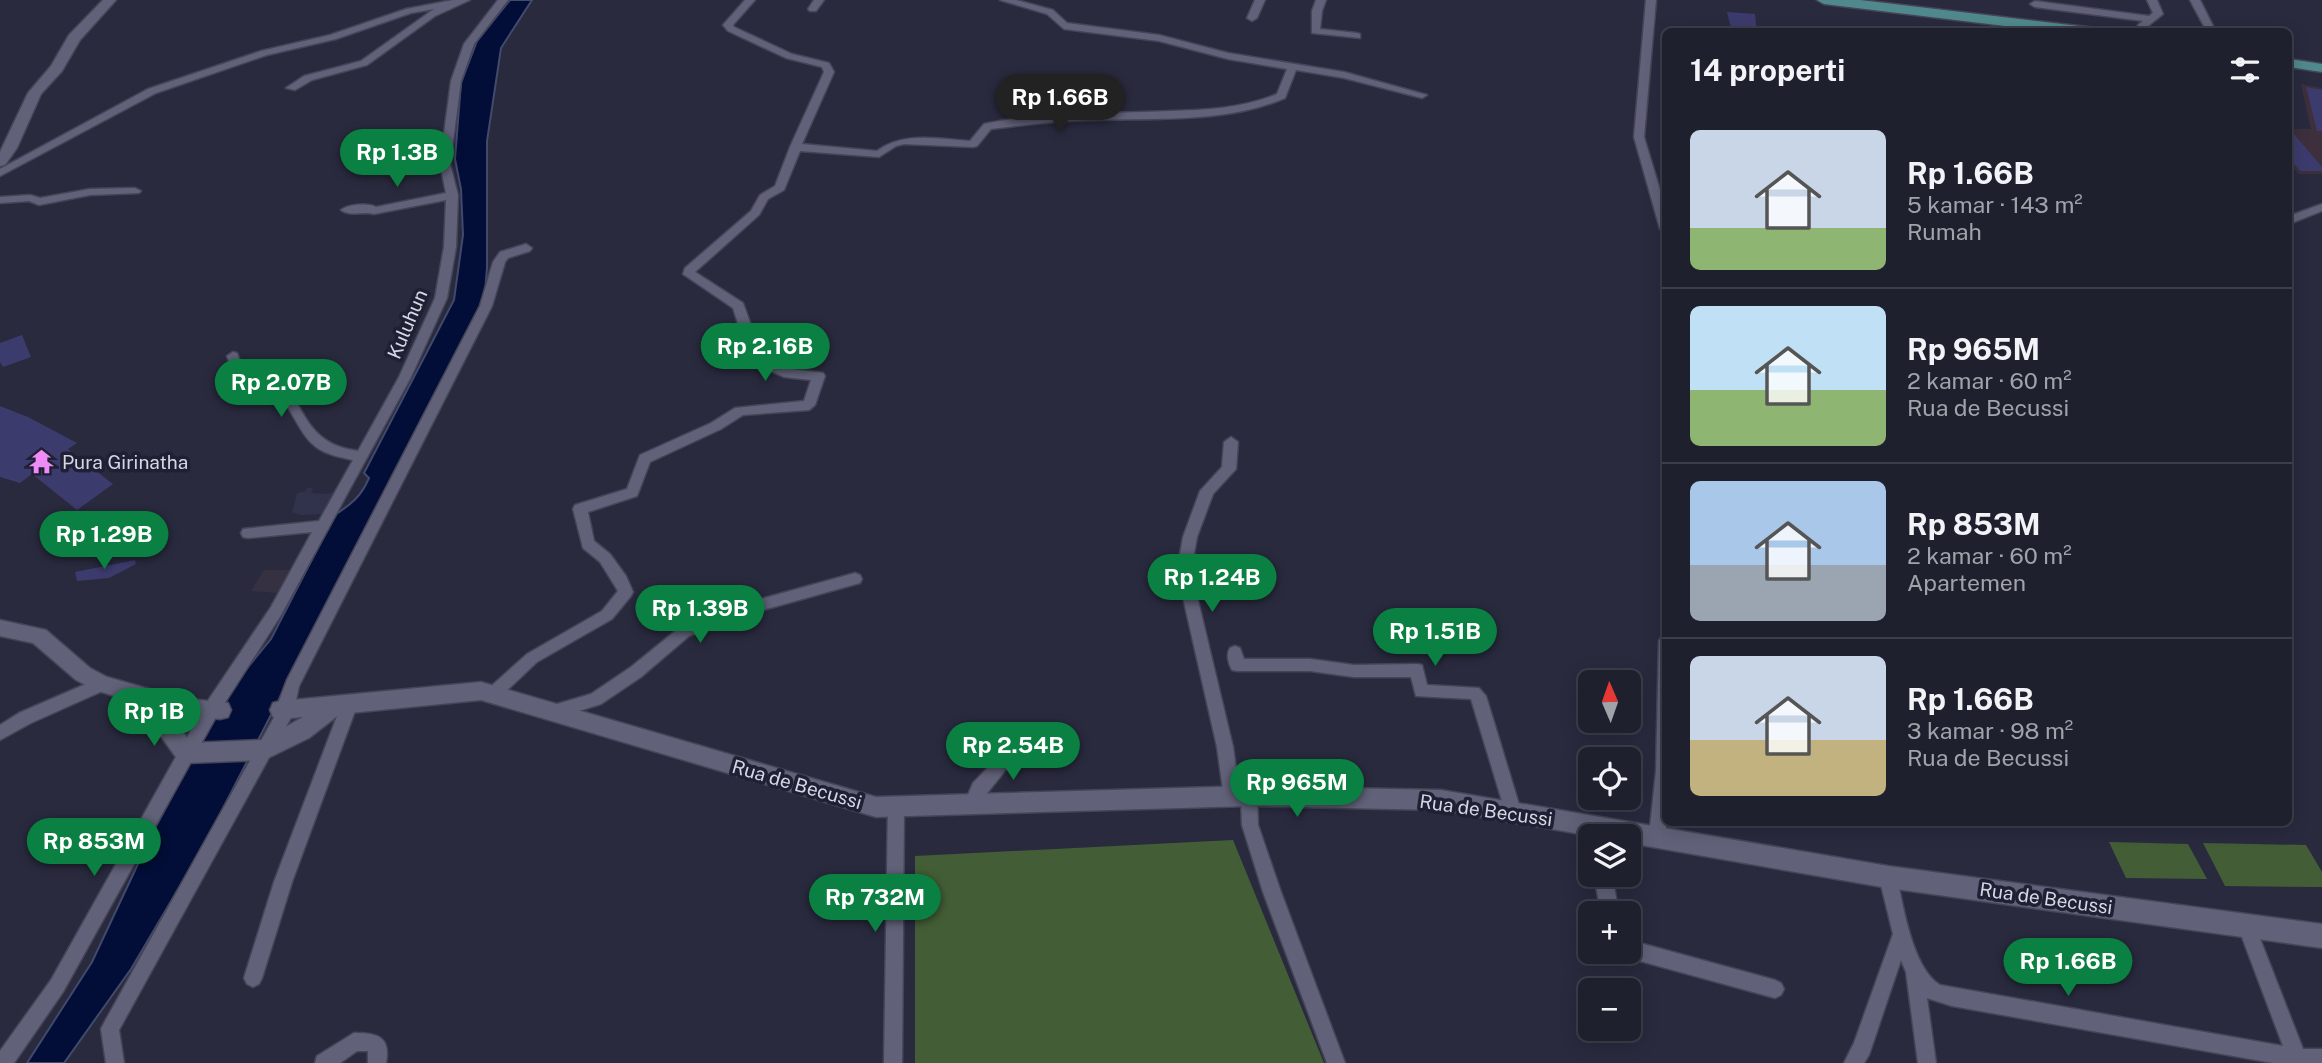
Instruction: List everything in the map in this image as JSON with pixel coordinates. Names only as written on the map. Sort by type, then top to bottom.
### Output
[{"type":"main road","points":[[1824,0],[2062,28]]},
{"type":"main road","points":[[2292,63],[2322,68]]},
{"type":"street","points":[[0,162],[10,148],[36,93],[57,68],[74,37],[110,0]]},
{"type":"street","points":[[0,173],[152,91],[264,53],[333,37],[409,11],[465,0]]},
{"type":"street","name":"Kuluhun","points":[[3,1063],[57,986],[188,753],[276,611],[321,526],[338,500],[359,456],[405,377],[441,298],[450,247],[452,195],[445,164],[456,81],[469,44],[503,0]]},
{"type":"street","points":[[493,694],[532,659],[607,615],[625,592],[621,580],[605,558],[588,544],[580,509],[632,492],[645,459],[716,426],[740,411],[809,405],[819,376],[772,368],[757,351],[746,332],[739,306],[689,275],[689,271],[755,213],[764,197],[780,188],[795,147],[825,82],[828,67],[789,56],[730,29],[730,18],[750,0]]},
{"type":"street","points":[[813,9],[819,0]]},
{"type":"street","points":[[1005,0],[1018,1],[1050,12],[1064,26],[1160,38],[1228,56],[1345,75],[1422,95]]},
{"type":"street","points":[[1252,18],[1260,0]]},
{"type":"street","points":[[1321,0],[1315,31],[1357,36]]},
{"type":"street","points":[[1651,0],[1639,137],[1662,215]]},
{"type":"street","points":[[2143,28],[2158,15],[2152,0]]},
{"type":"street","points":[[2195,0],[2209,28]]},
{"type":"street","points":[[291,88],[308,78],[364,63],[404,33],[452,3]]},
{"type":"street","points":[[2035,4],[2152,19]]},
{"type":"street","points":[[795,147],[879,153],[892,144],[904,141],[973,145],[988,126],[1198,112],[1264,104],[1281,96],[1293,65]]},
{"type":"street","points":[[0,200],[30,198],[39,202],[90,192],[135,191]]},
{"type":"street","points":[[347,210],[371,208],[374,211],[452,195]]},
{"type":"street","points":[[2292,219],[2322,207]]},
{"type":"street","points":[[115,1063],[110,1029],[284,709],[304,660],[486,306],[499,262],[504,255],[526,248]]},
{"type":"street","points":[[233,356],[240,379],[267,381],[286,394],[311,436],[341,454],[359,456]]},
{"type":"street","points":[[1231,442],[1229,469],[1208,491],[1191,537],[1184,571],[1225,747],[1240,797],[1272,892],[1336,1063]]},
{"type":"street","points":[[248,533],[321,526]]},
{"type":"street","points":[[554,712],[596,699],[636,672],[684,632],[728,614],[855,579]]},
{"type":"street","points":[[0,628],[39,636],[83,674],[102,684],[181,707],[215,710]]},
{"type":"street","points":[[1236,652],[1237,665],[1310,665],[1354,671],[1416,670],[1421,691],[1474,693],[1478,696],[1513,811]]},
{"type":"street","points":[[0,733],[25,718],[102,684]]},
{"type":"street","name":"Rua de Becussi","points":[[284,709],[481,691],[876,807],[1240,797],[1441,800],[1513,811],[1578,827]]},
{"type":"street","points":[[144,696],[171,736],[188,753],[260,751],[301,731],[343,704]]},
{"type":"street","points":[[253,978],[343,704]]},
{"type":"street","points":[[972,804],[974,793],[1006,762],[1009,747]]},
{"type":"street","points":[[1657,836],[1662,790]]},
{"type":"street","points":[[893,1063],[896,806]]},
{"type":"street","name":"Rua de Becussi","points":[[1641,835],[1888,877],[2322,936]]},
{"type":"street","points":[[1888,877],[1913,968],[1927,1063]]},
{"type":"street","points":[[2246,924],[2297,1059]]},
{"type":"street","points":[[1853,1063],[1862,1048],[1902,932]]},
{"type":"street","points":[[1641,952],[1776,989]]},
{"type":"street","points":[[1913,968],[1925,987],[1945,996],[2297,1059],[2322,1058]]},
{"type":"street","points":[[324,1063],[354,1042],[373,1042],[379,1051],[377,1063]]},
{"type":"shaded area","points":[[2301,84],[2322,88],[2322,174],[2299,174],[2292,166],[2292,129],[2311,129]]},
{"type":"shaded area","points":[[307,488],[313,488],[311,493],[328,494],[335,491],[326,514],[300,515],[292,512],[297,493],[304,492]]},
{"type":"shaded area","points":[[264,570],[297,570],[289,586],[277,593],[251,591]]},
{"type":"green space","points":[[1233,840],[1324,1063],[915,1063],[915,856]]},
{"type":"green space","points":[[2109,842],[2188,844],[2207,879],[2126,878]]},
{"type":"green space","points":[[2203,843],[2306,845],[2322,872],[2322,887],[2225,886]]},
{"type":"water","points":[[510,0],[532,0],[501,48],[487,141],[485,292],[477,315],[203,847],[131,969],[64,1063],[27,1063],[92,962],[153,832],[226,694],[271,639],[335,515],[355,500],[366,485],[369,478],[364,473],[454,300],[463,235],[461,189],[455,159],[461,83],[477,41]]},
{"type":"building","points":[[1727,12],[1755,14],[1757,28],[1731,28]]},
{"type":"building","points":[[2306,87],[2322,90],[2322,131],[2317,131]]},
{"type":"building","points":[[2292,132],[2322,167],[2322,171],[2300,171],[2292,162]]},
{"type":"building","points":[[22,335],[31,357],[3,367],[0,362],[0,343]]},
{"type":"building","name":"Pura Girinatha","points":[[0,406],[28,417],[77,443],[68,449],[113,484],[77,510],[32,474],[20,483],[0,477]]},
{"type":"building","points":[[135,560],[136,564],[109,578],[77,581],[75,572]]},
{"type":"place","name":"Pura Girinatha","points":[[42,462]]}]
